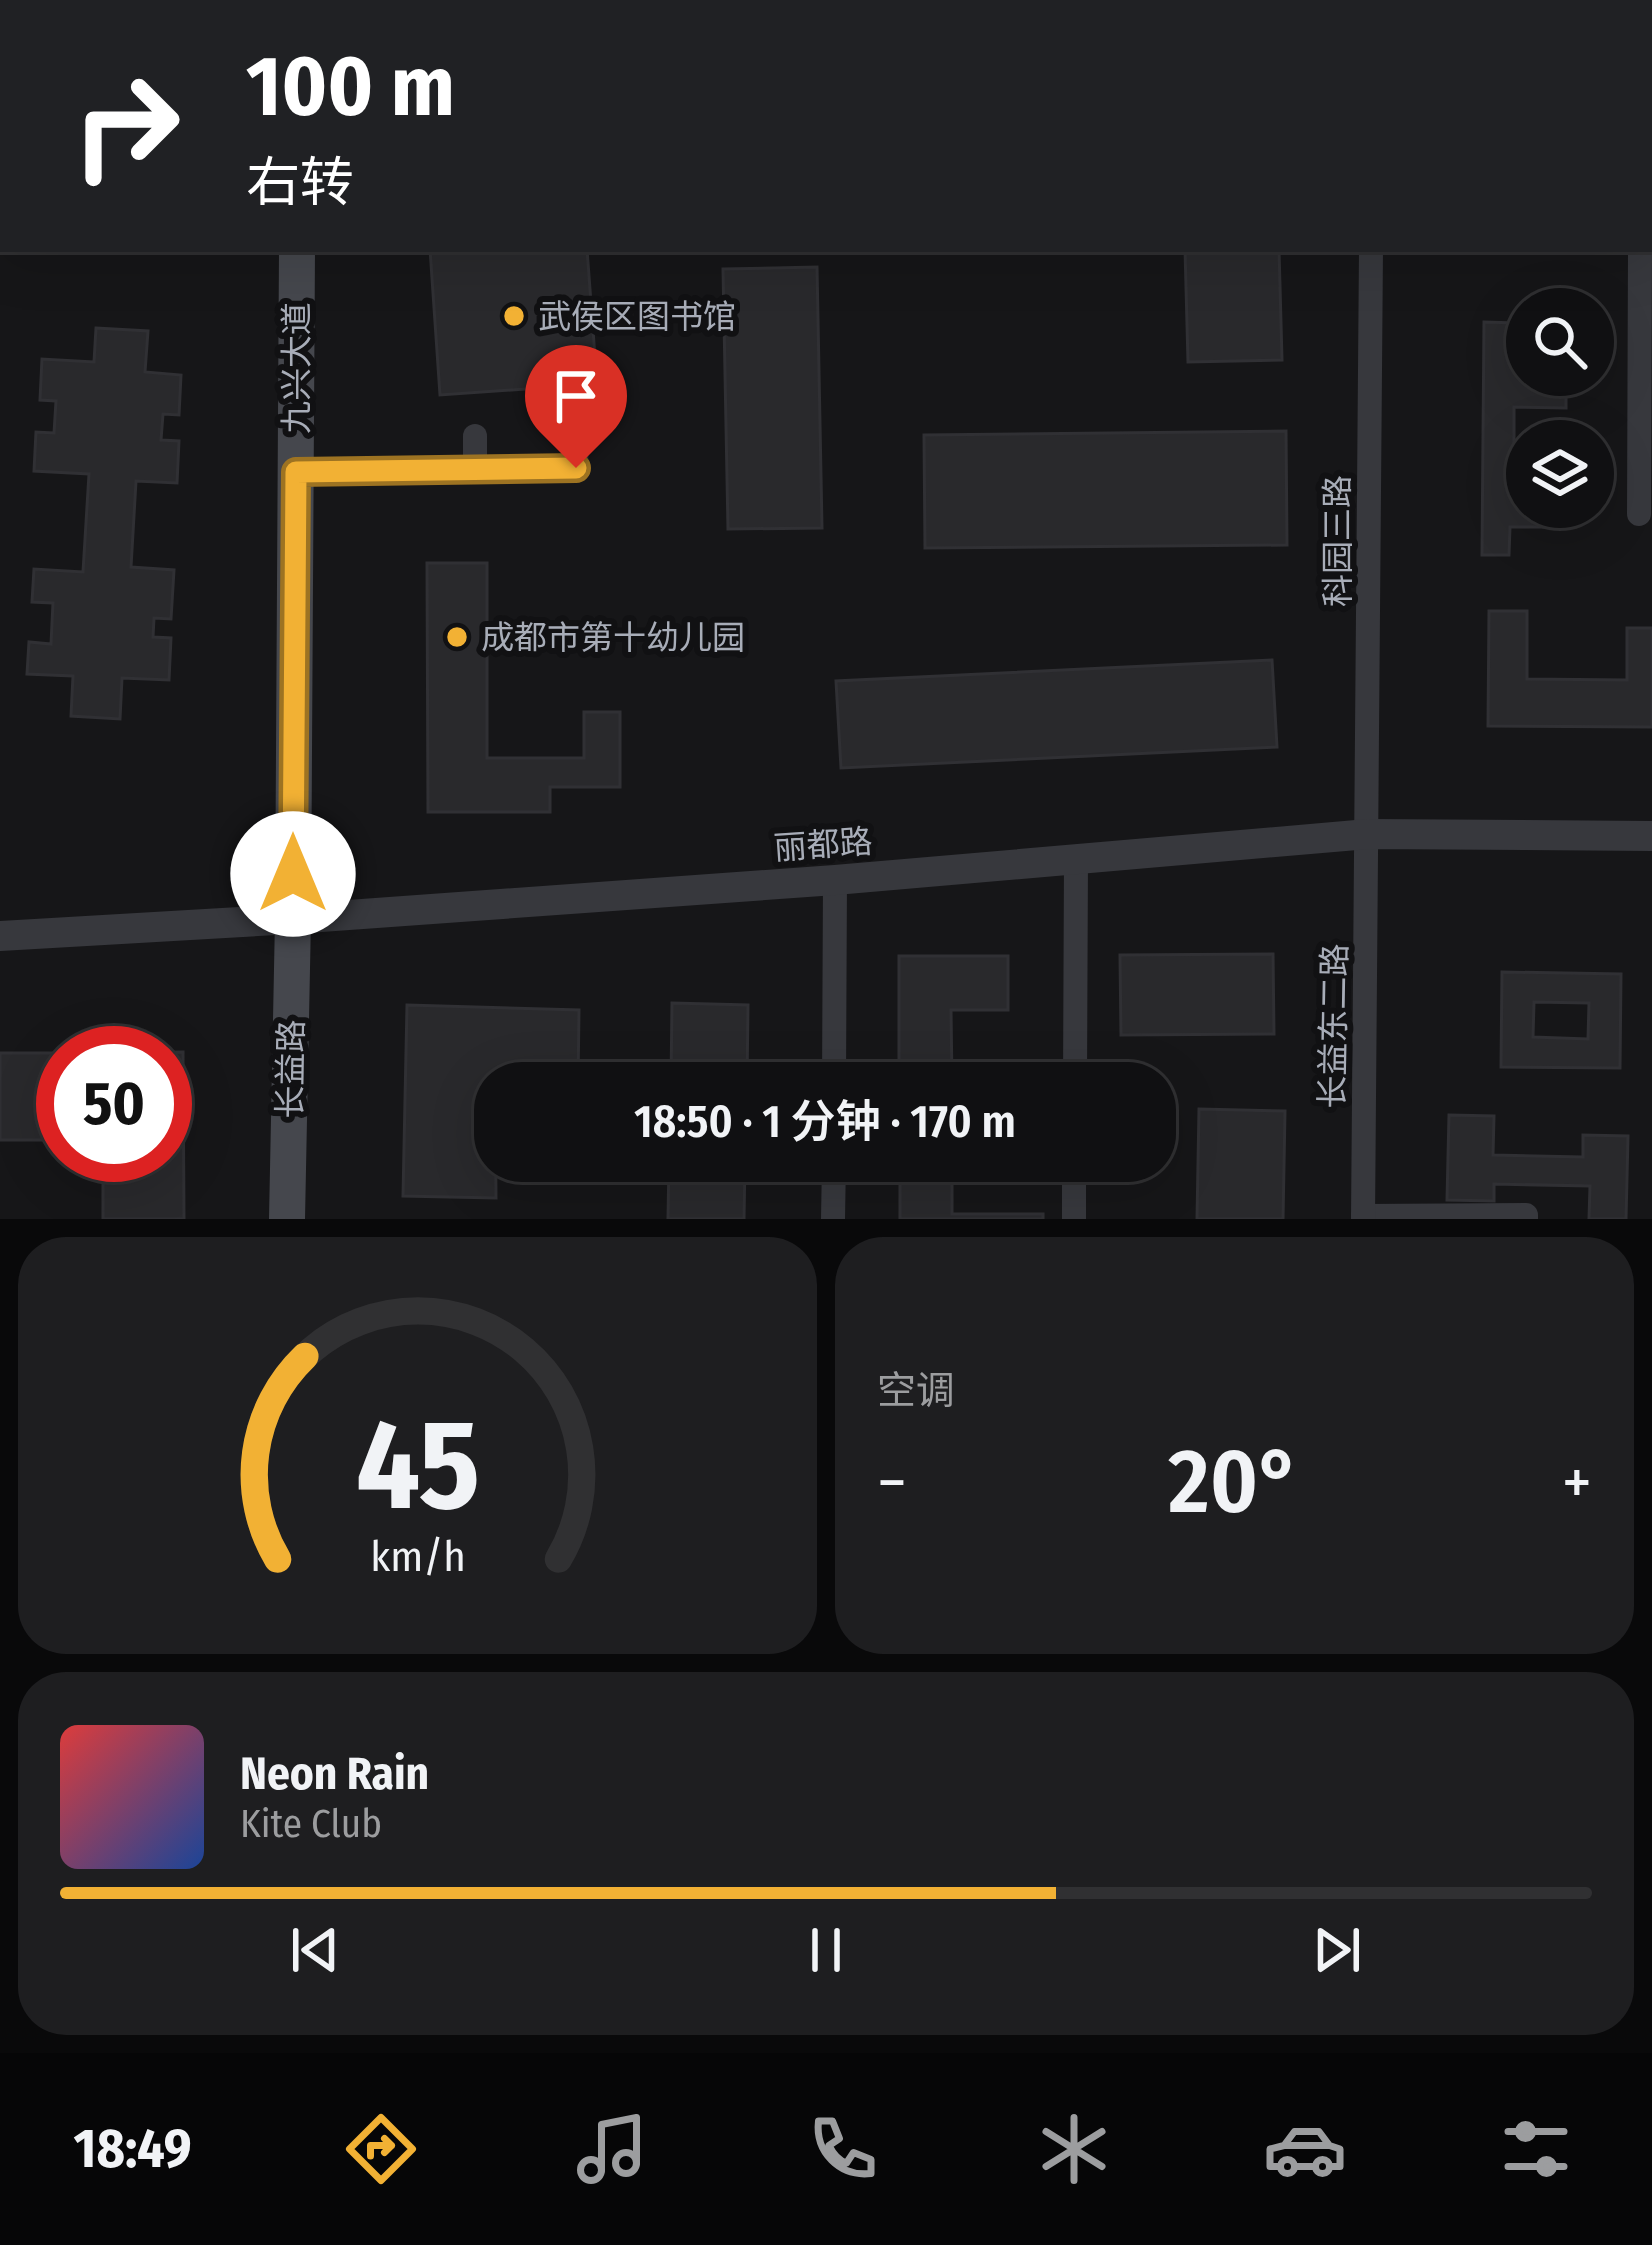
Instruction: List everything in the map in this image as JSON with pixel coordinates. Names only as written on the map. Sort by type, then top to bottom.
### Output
[{"type":"main road","name":"九兴大道","points":[[293,919],[297,252]]},
{"type":"main road","name":"长益路","points":[[286,1219],[293,919]]},
{"type":"street","name":"科园三路","points":[[1368,834],[1371,252]]},
{"type":"street","points":[[1639,514],[1640,252]]},
{"type":"street","points":[[296,472],[576,468],[577,432]]},
{"type":"street","points":[[475,436],[475,469]]},
{"type":"street","name":"丽都路","points":[[0,936],[836,880],[1368,834],[1652,836]]},
{"type":"street","name":"长益东二路","points":[[1363,1217],[1368,834]]},
{"type":"street","points":[[1075,1062],[1076,859]]},
{"type":"street","points":[[834,1062],[836,880]]},
{"type":"street","points":[[833,1182],[833,1219]]},
{"type":"street","points":[[1074,1182],[1074,1219]]},
{"type":"street","points":[[1363,1217],[1526,1215],[1526,1219]]},
{"type":"building","name":"武侯区图书馆","points":[[430,252],[587,252],[597,384],[440,395]]},
{"type":"building","points":[[1185,252],[1279,252],[1282,360],[1188,362]]},
{"type":"building","points":[[817,267],[822,528],[728,529],[723,269]]},
{"type":"building","points":[[1484,322],[1506,323],[1506,396],[1566,396],[1566,408],[1514,407],[1514,420],[1506,420],[1509,555],[1482,555]]},
{"type":"building","points":[[96,328],[148,331],[145,372],[181,375],[179,415],[163,414],[161,440],[179,441],[177,483],[136,481],[131,567],[174,570],[171,619],[154,618],[153,637],[171,638],[169,680],[122,678],[120,719],[71,716],[73,676],[27,674],[29,642],[51,644],[53,603],[32,602],[34,569],[83,572],[89,474],[34,471],[36,432],[54,433],[56,401],[40,400],[42,359],[94,362]]},
{"type":"building","points":[[1286,431],[1287,545],[925,548],[924,435]]},
{"type":"building","name":"成都市第十幼儿园","points":[[427,563],[487,563],[487,758],[584,758],[584,712],[620,712],[620,787],[550,787],[550,812],[428,812]]},
{"type":"building","points":[[1489,611],[1527,611],[1527,679],[1627,680],[1627,628],[1652,628],[1652,727],[1488,726]]},
{"type":"building","points":[[1272,660],[1277,747],[841,768],[836,681]]},
{"type":"building","points":[[1273,954],[1274,1034],[1121,1035],[1120,955]]},
{"type":"building","points":[[899,956],[1008,956],[1008,1010],[951,1010],[952,1062],[899,1062]]},
{"type":"building","points":[[1502,972],[1621,974],[1620,1068],[1501,1067]],"holes":[[[1534,1002],[1589,1003],[1588,1039],[1533,1037]]]},
{"type":"building","points":[[672,1003],[748,1005],[747,1062],[671,1062]]},
{"type":"building","points":[[407,1005],[579,1010],[578,1062],[474,1062],[474,1182],[496,1182],[496,1198],[403,1196]]},
{"type":"building","points":[[0,1053],[36,1053],[36,1140],[0,1140]]},
{"type":"building","points":[[1199,1109],[1285,1111],[1283,1219],[1197,1219]]},
{"type":"building","points":[[1449,1115],[1494,1116],[1493,1155],[1583,1157],[1583,1135],[1628,1136],[1626,1219],[1589,1219],[1590,1186],[1494,1184],[1494,1201],[1447,1200]]},
{"type":"building","points":[[103,1182],[184,1182],[184,1219],[103,1219]]},
{"type":"building","points":[[669,1182],[745,1182],[744,1219],[668,1219]]},
{"type":"building","points":[[900,1182],[952,1182],[952,1214],[1043,1214],[1043,1219],[900,1219]]},
{"type":"place","name":"武侯区图书馆","points":[[514,316]]},
{"type":"place","name":"成都市第十幼儿园","points":[[457,637]]},
{"type":"route","points":[[293,874],[296,472],[576,468]]}]
